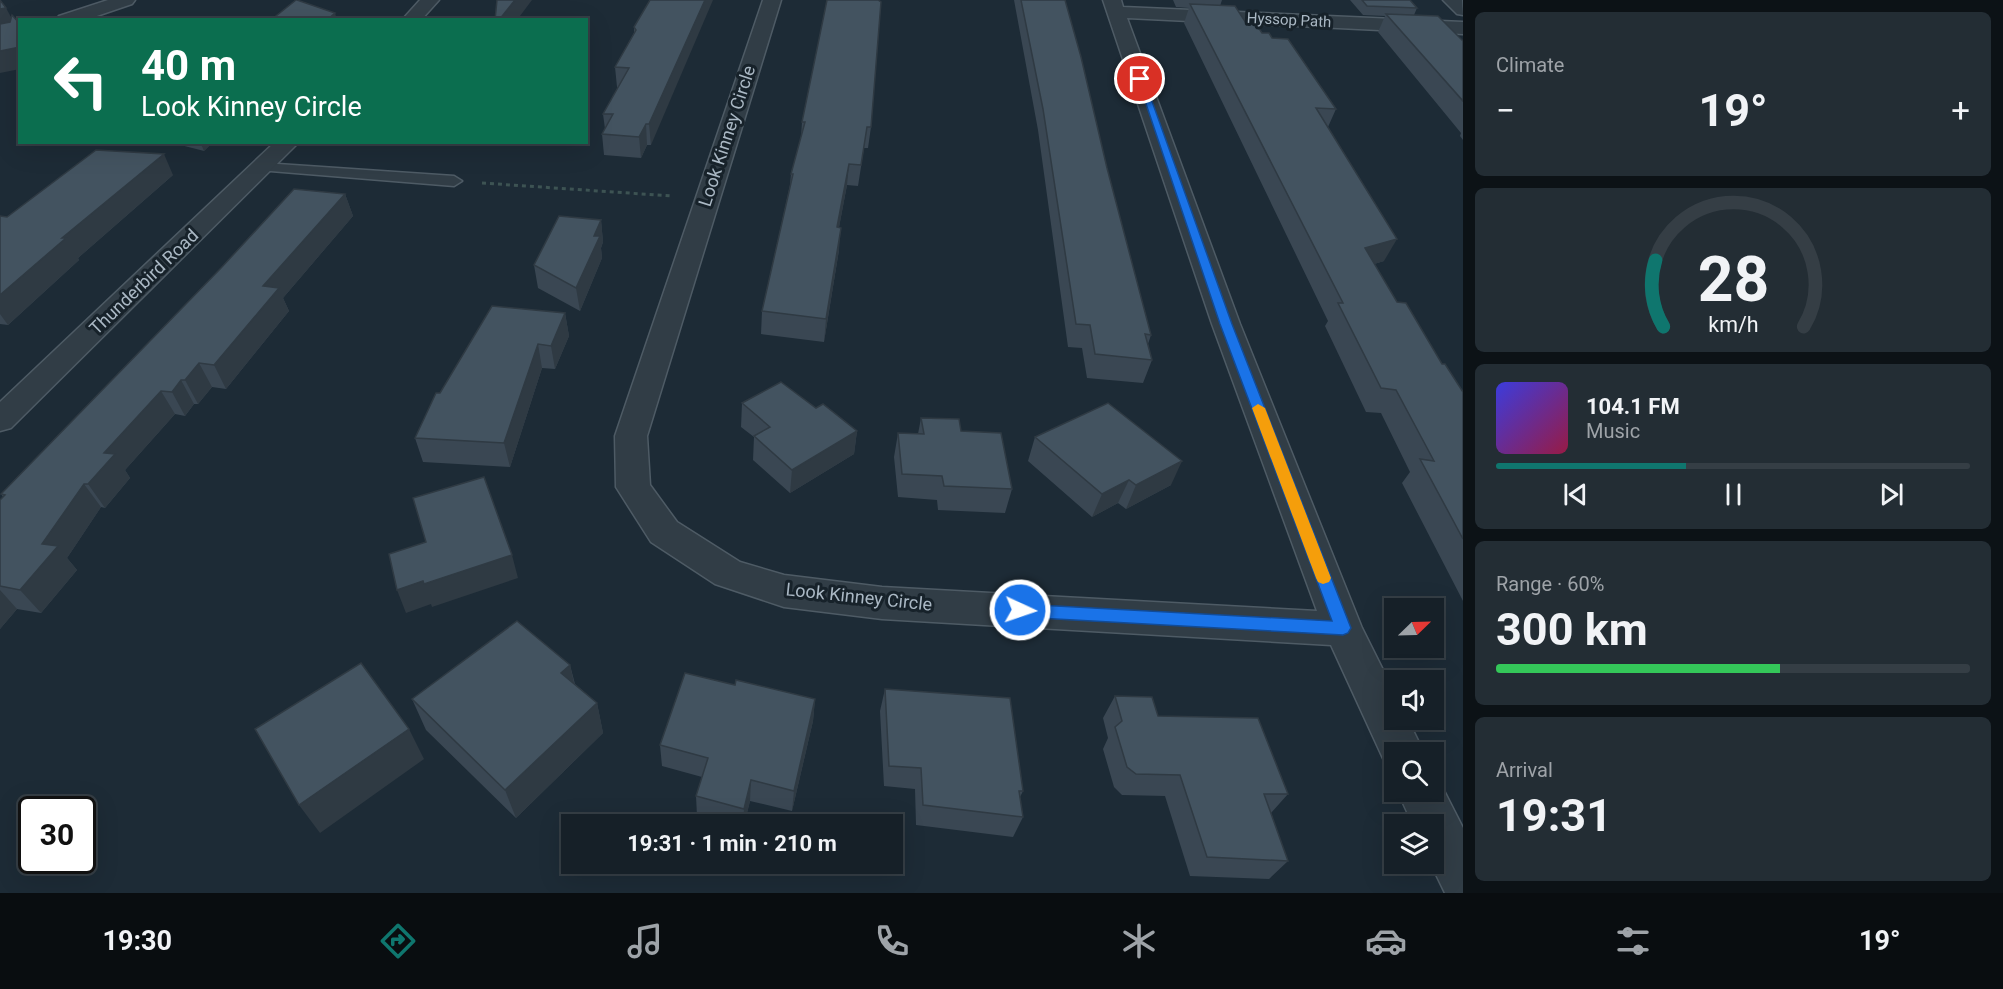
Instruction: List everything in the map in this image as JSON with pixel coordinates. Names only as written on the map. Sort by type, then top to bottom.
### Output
[{"type":"street","points":[[71,18],[126,0]]},
{"type":"street","points":[[413,18],[430,0]]},
{"type":"street","name":"Look Kinney Circle","points":[[772,0],[631,436],[633,487],[664,532],[728,573],[784,591],[882,603],[1343,628]]},
{"type":"street","points":[[1452,0],[1463,10]]},
{"type":"street","points":[[1114,6],[1226,324],[1343,628],[1397,742]]},
{"type":"street","name":"Hyssop Path","points":[[1114,6],[1463,28]]},
{"type":"street","name":"Thunderbird Road","points":[[0,420],[13,395],[263,168],[286,144]]},
{"type":"street","points":[[1426,802],[1463,879]]},
{"type":"lane","points":[[263,168],[454,181]]},
{"type":"path","points":[[454,181],[706,199]]},
{"type":"building","points":[[0,0],[6,8],[0,9]]},
{"type":"building","points":[[296,0],[335,13],[329,18],[274,18]]},
{"type":"building","points":[[497,0],[515,0],[501,18],[495,18]]},
{"type":"building","points":[[650,0],[705,0],[649,124],[646,124],[639,137],[602,134],[613,114],[603,114],[629,68],[615,67]]},
{"type":"building","points":[[827,0],[878,0],[881,2],[871,127],[867,127],[861,165],[849,164],[837,227],[841,228],[826,319],[762,311],[793,174],[791,174],[805,122],[802,122]]},
{"type":"building","points":[[1021,0],[1065,0],[1151,335],[1145,334],[1152,360],[1095,354],[1090,325],[1076,324],[1043,109]]},
{"type":"building","points":[[1362,0],[1410,0],[1417,8],[1367,6]]},
{"type":"building","points":[[1190,4],[1235,6],[1246,23],[1256,24],[1262,33],[1269,33],[1272,38],[1288,39],[1336,109],[1316,108],[1397,239],[1365,248],[1397,302],[1406,303],[1442,364],[1445,364],[1463,392],[1463,539],[1420,459],[1434,461],[1396,390],[1381,388],[1338,303],[1343,303]]},
{"type":"building","points":[[1386,14],[1438,16],[1463,41],[1463,101]]},
{"type":"building","points":[[12,15],[18,22],[18,47],[0,51],[0,24],[10,22]]},
{"type":"building","points":[[96,150],[164,154],[62,238],[66,238],[0,295],[0,216],[7,217]]},
{"type":"building","points":[[294,189],[345,194],[263,286],[279,288],[214,365],[199,363],[172,392],[161,391],[104,453],[115,454],[88,484],[84,484],[42,544],[58,546],[20,590],[0,586],[0,500],[5,495],[1,494],[221,268]]},
{"type":"building","points":[[559,216],[601,220],[594,236],[600,236],[576,288],[534,265]]},
{"type":"building","points":[[492,306],[565,313],[551,346],[538,344],[504,443],[415,438],[436,393],[440,393]]},
{"type":"building","points":[[781,382],[816,408],[823,404],[857,431],[792,470],[754,436],[770,427],[742,403]]},
{"type":"building","points":[[1108,403],[1182,461],[1136,485],[1129,480],[1102,494],[1035,437]]},
{"type":"building","points":[[921,418],[959,419],[961,431],[1001,433],[1012,489],[944,486],[942,476],[902,474],[898,433],[924,434]]},
{"type":"building","points":[[484,477],[512,555],[424,584],[423,581],[397,590],[389,554],[426,542],[413,498]]},
{"type":"building","points":[[517,621],[570,665],[561,673],[597,703],[505,790],[412,699]]},
{"type":"building","points":[[361,663],[409,729],[299,805],[255,729]]},
{"type":"building","points":[[685,673],[735,685],[736,680],[815,699],[794,791],[751,780],[744,809],[696,796],[708,758],[660,745]]},
{"type":"building","points":[[885,689],[1010,698],[1023,791],[1019,791],[1023,817],[923,805],[921,768],[889,766]]},
{"type":"building","points":[[1115,696],[1152,697],[1158,716],[1258,718],[1288,794],[1264,794],[1288,861],[1207,857],[1180,775],[1136,774],[1127,767],[1115,727],[1122,721]]},
{"type":"slow traffic","points":[[1258,408],[1323,578]]},
{"type":"route","points":[[1020,610],[1343,628],[1226,324],[1140,79]]}]
